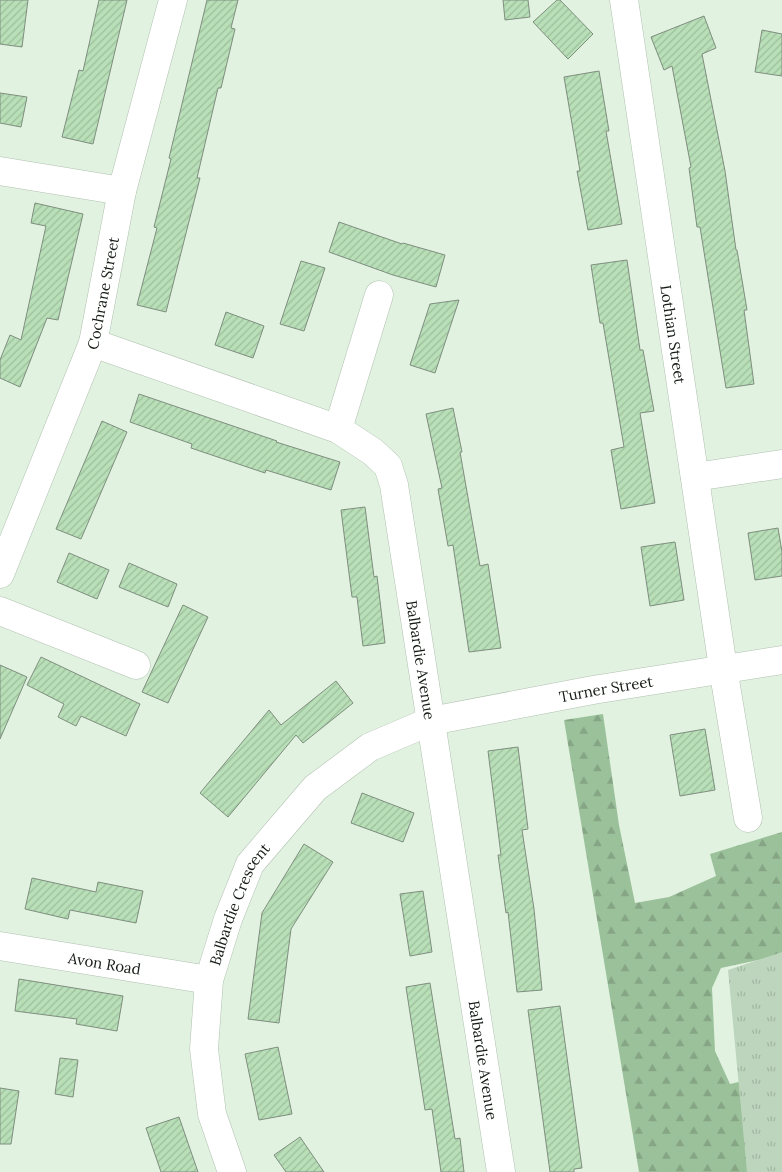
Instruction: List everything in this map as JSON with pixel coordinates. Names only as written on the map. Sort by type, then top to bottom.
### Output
[{"type":"street","name":"Cochrane Street","points":[[0,574],[93,343],[122,191],[173,0]]},
{"type":"street","name":"Lothian Street","points":[[624,0],[723,668],[748,818]]},
{"type":"street","points":[[0,172],[122,191]]},
{"type":"street","points":[[338,429],[378,295]]},
{"type":"street","name":"Balbardie Avenue","points":[[93,343],[338,429],[373,452],[388,466],[394,485],[501,1172]]},
{"type":"street","points":[[695,477],[782,464]]},
{"type":"street","points":[[0,611],[136,664]]},
{"type":"street","name":"Turner Street","points":[[431,722],[593,690],[782,660]]},
{"type":"street","name":"Balbardie Crescent","points":[[232,1172],[212,1114],[204,1049],[208,980],[228,919],[250,864],[315,788],[370,747],[431,722]]},
{"type":"street","name":"Avon Road","points":[[0,946],[208,980]]},
{"type":"green space","points":[[603,714],[619,825],[635,903],[669,897],[716,876],[710,854],[782,832],[782,955],[721,968],[712,988],[715,1051],[730,1084],[751,1079],[782,1172],[639,1172],[564,720]]},
{"type":"green space","points":[[782,952],[782,1172],[747,1172],[728,970]]},
{"type":"building","points":[[0,0],[28,0],[22,47],[0,44]]},
{"type":"building","points":[[99,0],[127,0],[93,144],[62,137],[79,70],[83,71]]},
{"type":"building","points":[[207,0],[238,0],[231,28],[235,29],[221,88],[218,88],[197,178],[200,178],[166,312],[137,305],[157,228],[154,227],[171,159],[169,158]]},
{"type":"building","points":[[503,0],[528,0],[530,17],[505,20]]},
{"type":"building","points":[[557,0],[560,0],[593,34],[568,59],[533,22]]},
{"type":"building","points":[[704,16],[716,48],[702,54],[725,171],[747,310],[744,310],[754,384],[726,388],[700,227],[697,227],[689,168],[691,167],[672,66],[664,70],[651,37]]},
{"type":"building","points":[[762,30],[782,34],[782,76],[755,72]]},
{"type":"building","points":[[599,71],[609,131],[606,131],[622,224],[588,230],[577,171],[580,171],[564,77]]},
{"type":"building","points":[[0,93],[27,97],[21,127],[0,123]]},
{"type":"building","points":[[35,203],[83,214],[58,320],[47,318],[20,387],[0,378],[0,360],[10,335],[21,340],[46,226],[31,223]]},
{"type":"building","points":[[339,222],[402,244],[445,255],[436,287],[393,275],[329,252]]},
{"type":"building","points":[[627,260],[640,350],[643,350],[654,411],[640,413],[655,503],[621,509],[611,450],[624,447],[591,265]]},
{"type":"building","points":[[301,261],[325,268],[304,331],[280,324]]},
{"type":"building","points":[[459,300],[435,373],[410,365],[430,304]]},
{"type":"building","points":[[226,312],[264,326],[253,358],[215,345]]},
{"type":"building","points":[[139,394],[276,442],[340,462],[331,490],[266,470],[265,473],[191,448],[192,444],[130,422]]},
{"type":"building","points":[[453,408],[480,566],[488,564],[501,648],[469,652],[453,545],[448,546],[438,489],[442,488],[426,414]]},
{"type":"building","points":[[102,421],[127,432],[81,539],[56,529]]},
{"type":"building","points":[[365,507],[374,577],[377,576],[385,643],[363,646],[357,597],[352,597],[341,510]]},
{"type":"building","points":[[778,528],[782,552],[782,576],[755,580],[748,533]]},
{"type":"building","points":[[675,542],[684,600],[650,606],[641,547]]},
{"type":"building","points":[[69,553],[109,570],[97,599],[57,582]]},
{"type":"building","points":[[129,563],[177,584],[168,607],[119,587]]},
{"type":"building","points":[[183,605],[208,617],[168,703],[142,692]]},
{"type":"building","points":[[41,657],[140,704],[126,736],[81,716],[76,726],[58,717],[64,704],[27,685]]},
{"type":"building","points":[[0,665],[27,677],[0,739]]},
{"type":"building","points":[[336,681],[353,703],[303,743],[296,735],[228,817],[200,793],[269,710],[281,725]]},
{"type":"building","points":[[705,729],[715,790],[680,796],[670,735]]},
{"type":"building","points":[[518,747],[528,829],[522,830],[534,909],[542,990],[517,992],[508,912],[506,913],[498,855],[501,855],[488,751]]},
{"type":"building","points":[[362,793],[414,813],[403,842],[351,823]]},
{"type":"building","points":[[304,844],[333,862],[291,929],[279,1023],[248,1019],[262,913]]},
{"type":"building","points":[[32,878],[96,892],[98,882],[143,891],[136,923],[70,910],[68,919],[25,909]]},
{"type":"building","points":[[423,891],[432,952],[410,956],[400,894]]},
{"type":"building","points":[[19,979],[123,996],[117,1031],[76,1024],[77,1019],[15,1011]]},
{"type":"building","points":[[430,983],[455,1139],[460,1138],[464,1172],[441,1172],[432,1109],[425,1110],[406,987]]},
{"type":"building","points":[[560,1006],[582,1168],[574,1169],[574,1172],[550,1172],[528,1010]]},
{"type":"building","points":[[278,1047],[292,1114],[259,1120],[245,1054]]},
{"type":"building","points":[[60,1058],[78,1060],[73,1097],[55,1094]]},
{"type":"building","points":[[0,1088],[19,1091],[11,1144],[0,1144]]},
{"type":"building","points":[[179,1117],[198,1172],[161,1172],[146,1128]]},
{"type":"building","points":[[300,1137],[324,1172],[286,1172],[274,1155]]}]
